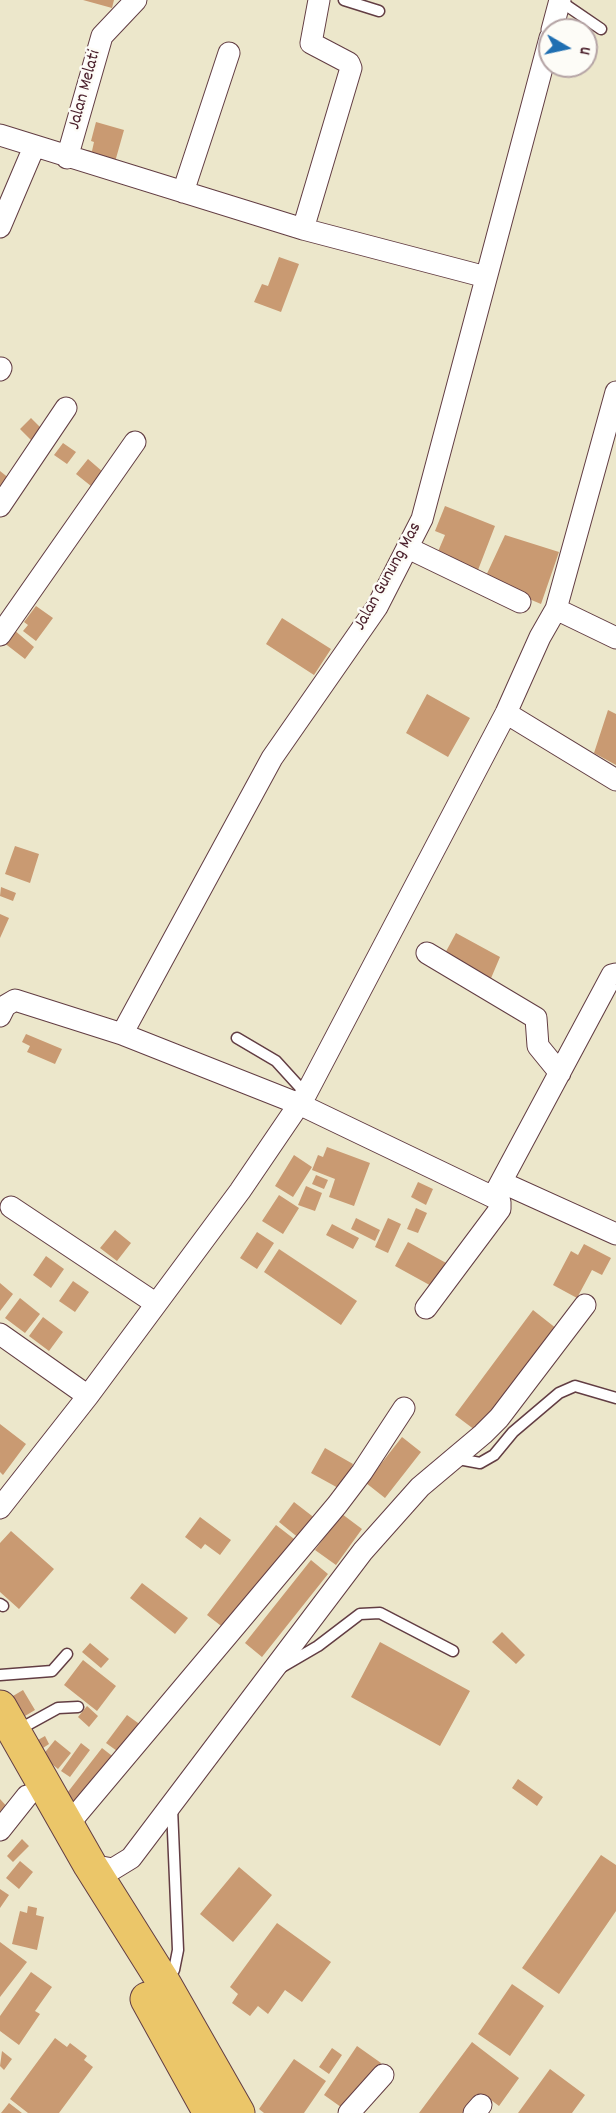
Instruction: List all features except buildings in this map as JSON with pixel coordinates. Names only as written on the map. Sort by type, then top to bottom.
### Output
[{"type":"main road","points":[[5,1730],[68,1826],[90,1865],[152,1984],[210,2113]]},
{"type":"main road","points":[[5,1730],[27,1796],[238,2113]]},
{"type":"street","name":"Jalan Melati","points":[[67,158],[102,36],[136,0]]},
{"type":"street","points":[[303,229],[351,68],[349,63],[311,43],[319,0]]},
{"type":"street","points":[[555,18],[560,0]]},
{"type":"street","points":[[183,192],[229,53]]},
{"type":"street","name":"Jalan Gunung Mas","points":[[122,1034],[272,758],[377,607],[422,519],[539,78]]},
{"type":"street","points":[[0,135],[67,158],[303,229],[486,277]]},
{"type":"street","points":[[0,227],[34,147]]},
{"type":"street","points":[[0,1508],[88,1396],[240,1191],[303,1099],[506,713],[540,637],[556,609],[616,392]]},
{"type":"street","points":[[0,506],[66,408]]},
{"type":"street","points":[[0,636],[135,442]]},
{"type":"street","points":[[408,548],[520,602]]},
{"type":"street","points":[[556,609],[616,638]]},
{"type":"street","points":[[506,713],[616,780]]},
{"type":"street","points":[[427,953],[536,1018],[538,1046],[560,1073]]},
{"type":"street","points":[[426,1308],[500,1209],[497,1189],[612,975],[616,974]]},
{"type":"street","points":[[0,1016],[5,1006],[15,1000],[122,1034],[303,1099],[497,1189],[616,1234]]},
{"type":"street","points":[[11,1208],[156,1303]]},
{"type":"street","points":[[90,1865],[113,1869],[131,1858],[363,1551],[420,1487],[499,1418],[585,1305]]},
{"type":"street","points":[[0,1334],[88,1396]]},
{"type":"street","points":[[68,1826],[337,1505],[362,1472],[404,1408]]},
{"type":"street","points":[[0,1830],[27,1796]]},
{"type":"street","points":[[349,2113],[382,2075]]},
{"type":"lane","points":[[344,0],[379,11]]},
{"type":"lane","points":[[560,0],[601,29]]},
{"type":"lane","points":[[237,1038],[276,1061],[303,1099]]},
{"type":"lane","points":[[453,1458],[480,1463],[494,1455],[513,1432],[558,1392],[575,1386],[616,1398]]},
{"type":"lane","points":[[272,1673],[318,1646],[360,1614],[380,1613],[453,1651]]},
{"type":"lane","points":[[0,1675],[52,1671],[67,1654]]},
{"type":"lane","points":[[5,1730],[58,1708],[78,1707]]},
{"type":"lane","points":[[152,1984],[174,1970],[178,1950],[172,1805]]}]
